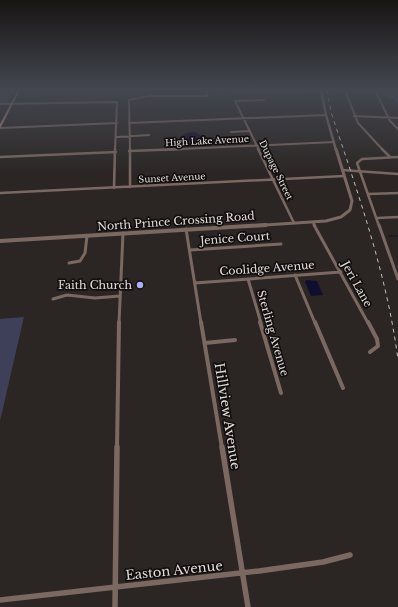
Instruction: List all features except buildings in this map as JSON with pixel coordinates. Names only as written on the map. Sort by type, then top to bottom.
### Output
[{"type":"main road","points":[[0,128],[5,118]]},
{"type":"street","points":[[114,188],[117,118]]},
{"type":"street","points":[[129,118],[130,187]]},
{"type":"street","points":[[129,123],[236,118]]},
{"type":"street","name":"Dupage Street","points":[[244,118],[294,223]]},
{"type":"street","points":[[327,118],[344,176]]},
{"type":"street","points":[[355,118],[361,127],[390,158]]},
{"type":"street","points":[[388,118],[398,129]]},
{"type":"street","points":[[0,128],[117,123]]},
{"type":"street","points":[[231,132],[250,131]]},
{"type":"street","points":[[117,137],[149,135]]},
{"type":"street","name":"High Lake Avenue","points":[[129,151],[334,142]]},
{"type":"street","points":[[0,157],[116,152]]},
{"type":"street","points":[[398,157],[358,160],[357,163],[398,279]]},
{"type":"street","points":[[342,170],[398,174]]},
{"type":"street","name":"Sunset Avenue","points":[[0,194],[344,176]]},
{"type":"street","name":"North Prince Crossing Road","points":[[0,241],[313,222],[337,219],[350,210],[352,202],[344,176]]},
{"type":"street","points":[[369,194],[398,193]]},
{"type":"street","points":[[377,218],[398,217]]},
{"type":"street","name":"Jeri Lane","points":[[313,222],[377,339],[378,346],[370,352]]},
{"type":"street","name":"Hillview Avenue","points":[[186,229],[248,607]]},
{"type":"street","points":[[115,607],[120,296],[123,233]]},
{"type":"street","points":[[69,263],[80,261],[85,253],[87,236]]},
{"type":"street","name":"Jenice Court","points":[[190,250],[281,244]]},
{"type":"street","name":"Coolidge Avenue","points":[[195,283],[341,272]]},
{"type":"street","points":[[295,275],[342,388]]},
{"type":"street","name":"Sterling Avenue","points":[[248,279],[281,393]]},
{"type":"street","points":[[54,299],[67,295],[95,298],[120,296]]},
{"type":"street","points":[[205,343],[235,340]]},
{"type":"street","name":"Easton Avenue","points":[[0,600],[242,573],[323,562],[350,555]]},
{"type":"shaded area","points":[[195,132],[200,135],[200,139],[191,142],[182,140],[181,136],[187,133]]},
{"type":"shaded area","points":[[306,280],[317,281],[323,295],[311,296],[305,282]]},
{"type":"shaded area","points":[[24,317],[23,321],[0,421],[0,319]]},
{"type":"waterway","points":[[389,236],[398,236]]},
{"type":"railway","points":[[333,118],[379,265],[387,296],[398,360]]},
{"type":"place","name":"Faith Church","points":[[140,285]]}]
